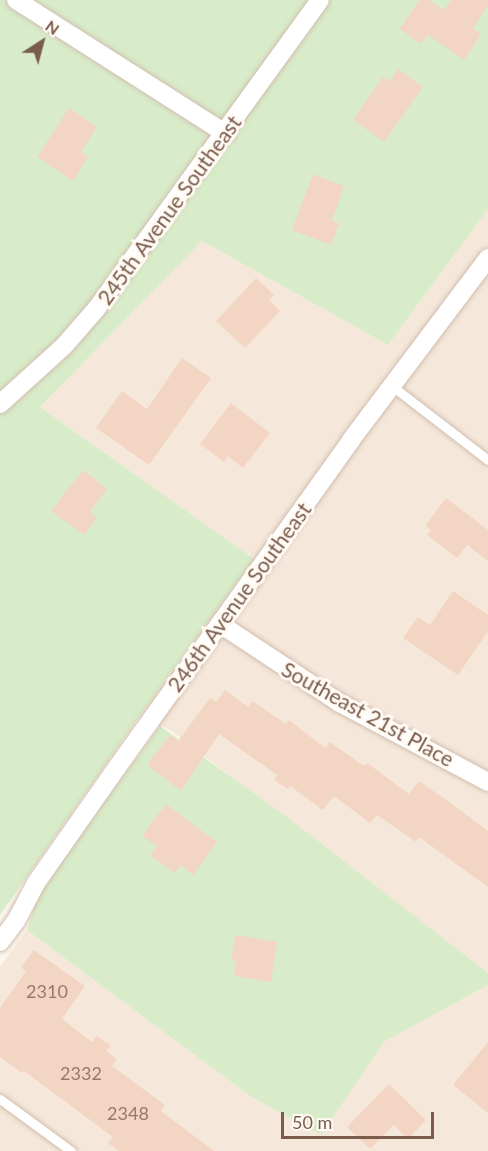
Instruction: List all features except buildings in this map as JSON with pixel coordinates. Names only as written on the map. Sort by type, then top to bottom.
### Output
[{"type":"street","points":[[16,0],[226,134]]},
{"type":"street","name":"245th Avenue Southeast","points":[[0,404],[64,346],[98,308],[226,134],[320,0]]},
{"type":"street","name":"246th Avenue Southeast","points":[[0,942],[16,921],[36,883],[220,624],[392,386],[488,259]]},
{"type":"street","name":"Southeast 21st Place","points":[[220,624],[340,703],[488,782]]},
{"type":"lane","points":[[392,386],[488,460]]},
{"type":"lane","points":[[0,1099],[71,1151]]},
{"type":"shaded area","points":[[488,209],[488,973],[170,730],[139,717],[254,559],[40,407],[202,241],[388,345]]},
{"type":"shaded area","points":[[27,930],[250,1096],[321,1135],[384,1042],[488,985],[488,1151],[0,1151],[0,967]]},
{"type":"green space","points":[[0,0],[488,0],[488,209],[388,345],[202,241],[40,407],[254,559],[139,717],[0,915]]},
{"type":"green space","points":[[160,726],[283,814],[488,973],[488,985],[384,1042],[321,1135],[250,1096],[27,930],[39,891]]}]
